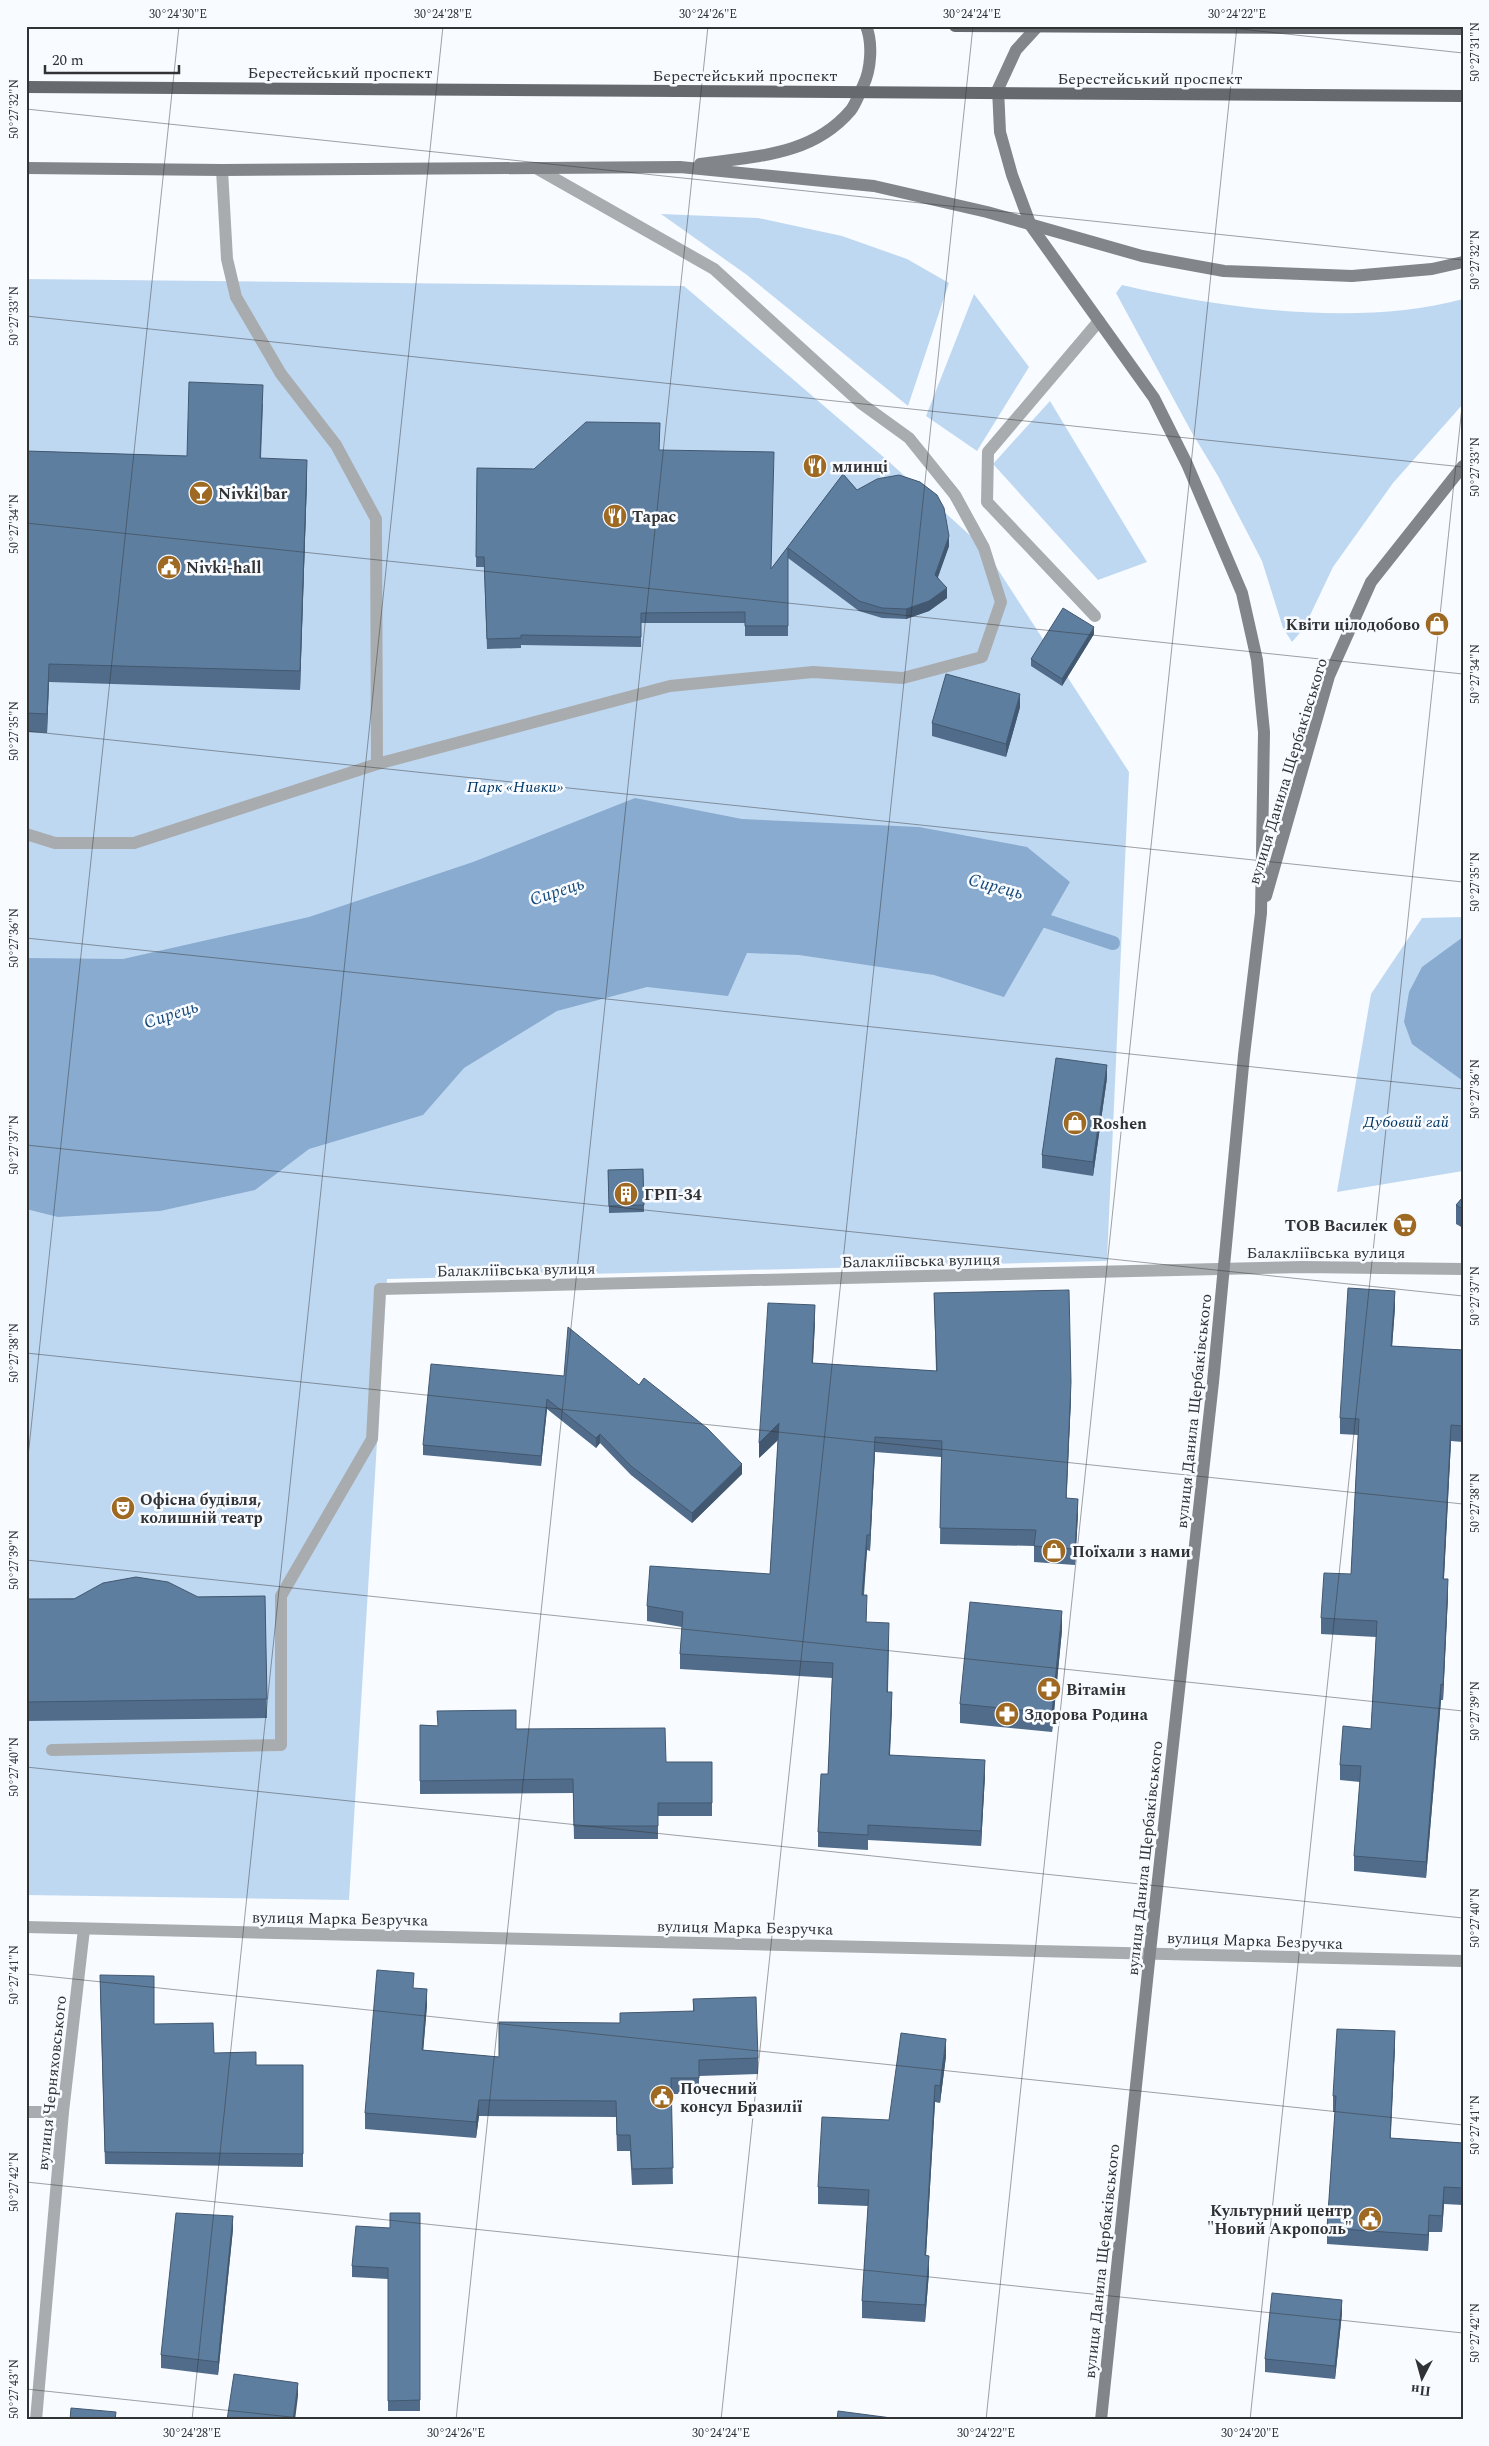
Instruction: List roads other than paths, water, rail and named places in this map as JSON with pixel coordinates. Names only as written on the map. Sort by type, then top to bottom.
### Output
[{"type":"main road","points":[[680,167],[785,152],[828,134],[852,108],[868,75],[870,34],[866,26]]},
{"type":"main road","points":[[955,26],[1463,29]]},
{"type":"main road","name":"вулиця Данила Щербаківського","points":[[1038,26],[1016,50],[998,89],[1000,132],[1012,174],[1031,226],[1154,398],[1187,464],[1242,593],[1257,660],[1264,732],[1261,912],[1212,1392],[1150,1952],[1101,2420]]},
{"type":"main road","name":"Берестейський проспект","points":[[26,86],[1463,96]]},
{"type":"main road","points":[[26,168],[222,170],[680,167],[874,186],[987,212],[1142,256],[1224,271],[1352,276],[1432,269],[1463,262]]},
{"type":"main road","name":"вулиця Данила Щербаківського","points":[[1261,912],[1330,676],[1371,582],[1463,466]]},
{"type":"street","points":[[26,834],[55,842],[134,843],[377,764],[670,686],[812,672],[903,678],[982,657],[1001,602],[984,548],[956,495],[909,438],[862,404],[714,269],[536,168]]},
{"type":"street","points":[[222,170],[227,259],[236,298],[281,374],[336,445],[376,519],[377,764]]},
{"type":"street","points":[[1095,616],[987,502],[988,452],[1098,321]]},
{"type":"street","name":"Балакліївська вулиця","points":[[52,1750],[281,1745],[282,1596],[372,1439],[380,1289],[1302,1267],[1463,1269]]},
{"type":"street","name":"вулиця Марка Безручка","points":[[26,1927],[1150,1952],[1232,1957],[1463,1961]]},
{"type":"street","name":"вулиця Черняховського","points":[[36,2420],[63,2112],[84,1929]]},
{"type":"street","points":[[26,2112],[63,2112]]},
{"type":"water","points":[[635,798],[742,819],[919,827],[1027,847],[1070,882],[1004,997],[934,975],[799,955],[747,953],[728,996],[647,987],[557,1011],[464,1068],[423,1115],[309,1149],[255,1190],[160,1211],[58,1217],[26,1209],[26,958],[123,959],[309,917],[473,862]]},
{"type":"water","points":[[1463,937],[1463,1081],[1412,1044],[1404,1022],[1409,992],[1422,967]]},
{"type":"waterway","name":"Сирець","points":[[1031,916],[1113,943]]},
{"type":"place","name":"млинці","points":[[815,466]]},
{"type":"place","name":"Nivki bar","points":[[201,493]]},
{"type":"place","name":"Тарас","points":[[615,516]]},
{"type":"place","name":"Nivki-hall","points":[[169,567]]},
{"type":"place","name":"Квіти цілодобово","points":[[1437,624]]},
{"type":"place","name":"Roshen","points":[[1075,1123]]},
{"type":"place","name":"ГРП-34","points":[[626,1194]]},
{"type":"place","name":"ТОВ Василек","points":[[1405,1225]]},
{"type":"place","name":"Офісна будівля, колишній театр","points":[[123,1508]]},
{"type":"place","name":"Поїхали з нами","points":[[1054,1551]]},
{"type":"place","name":"Вітамін","points":[[1049,1689]]},
{"type":"place","name":"Здорова Родина","points":[[1007,1714]]},
{"type":"place","name":"Почесний консул Бразилії","points":[[662,2097]]},
{"type":"place","name":"Культурний центр \"Новий Акрополь\"","points":[[1370,2219]]},
{"type":"park label","name":"Парк «Нивки»","points":[[515,786]]},
{"type":"park label","name":"Дубовий гай","points":[[1406,1121]]}]
